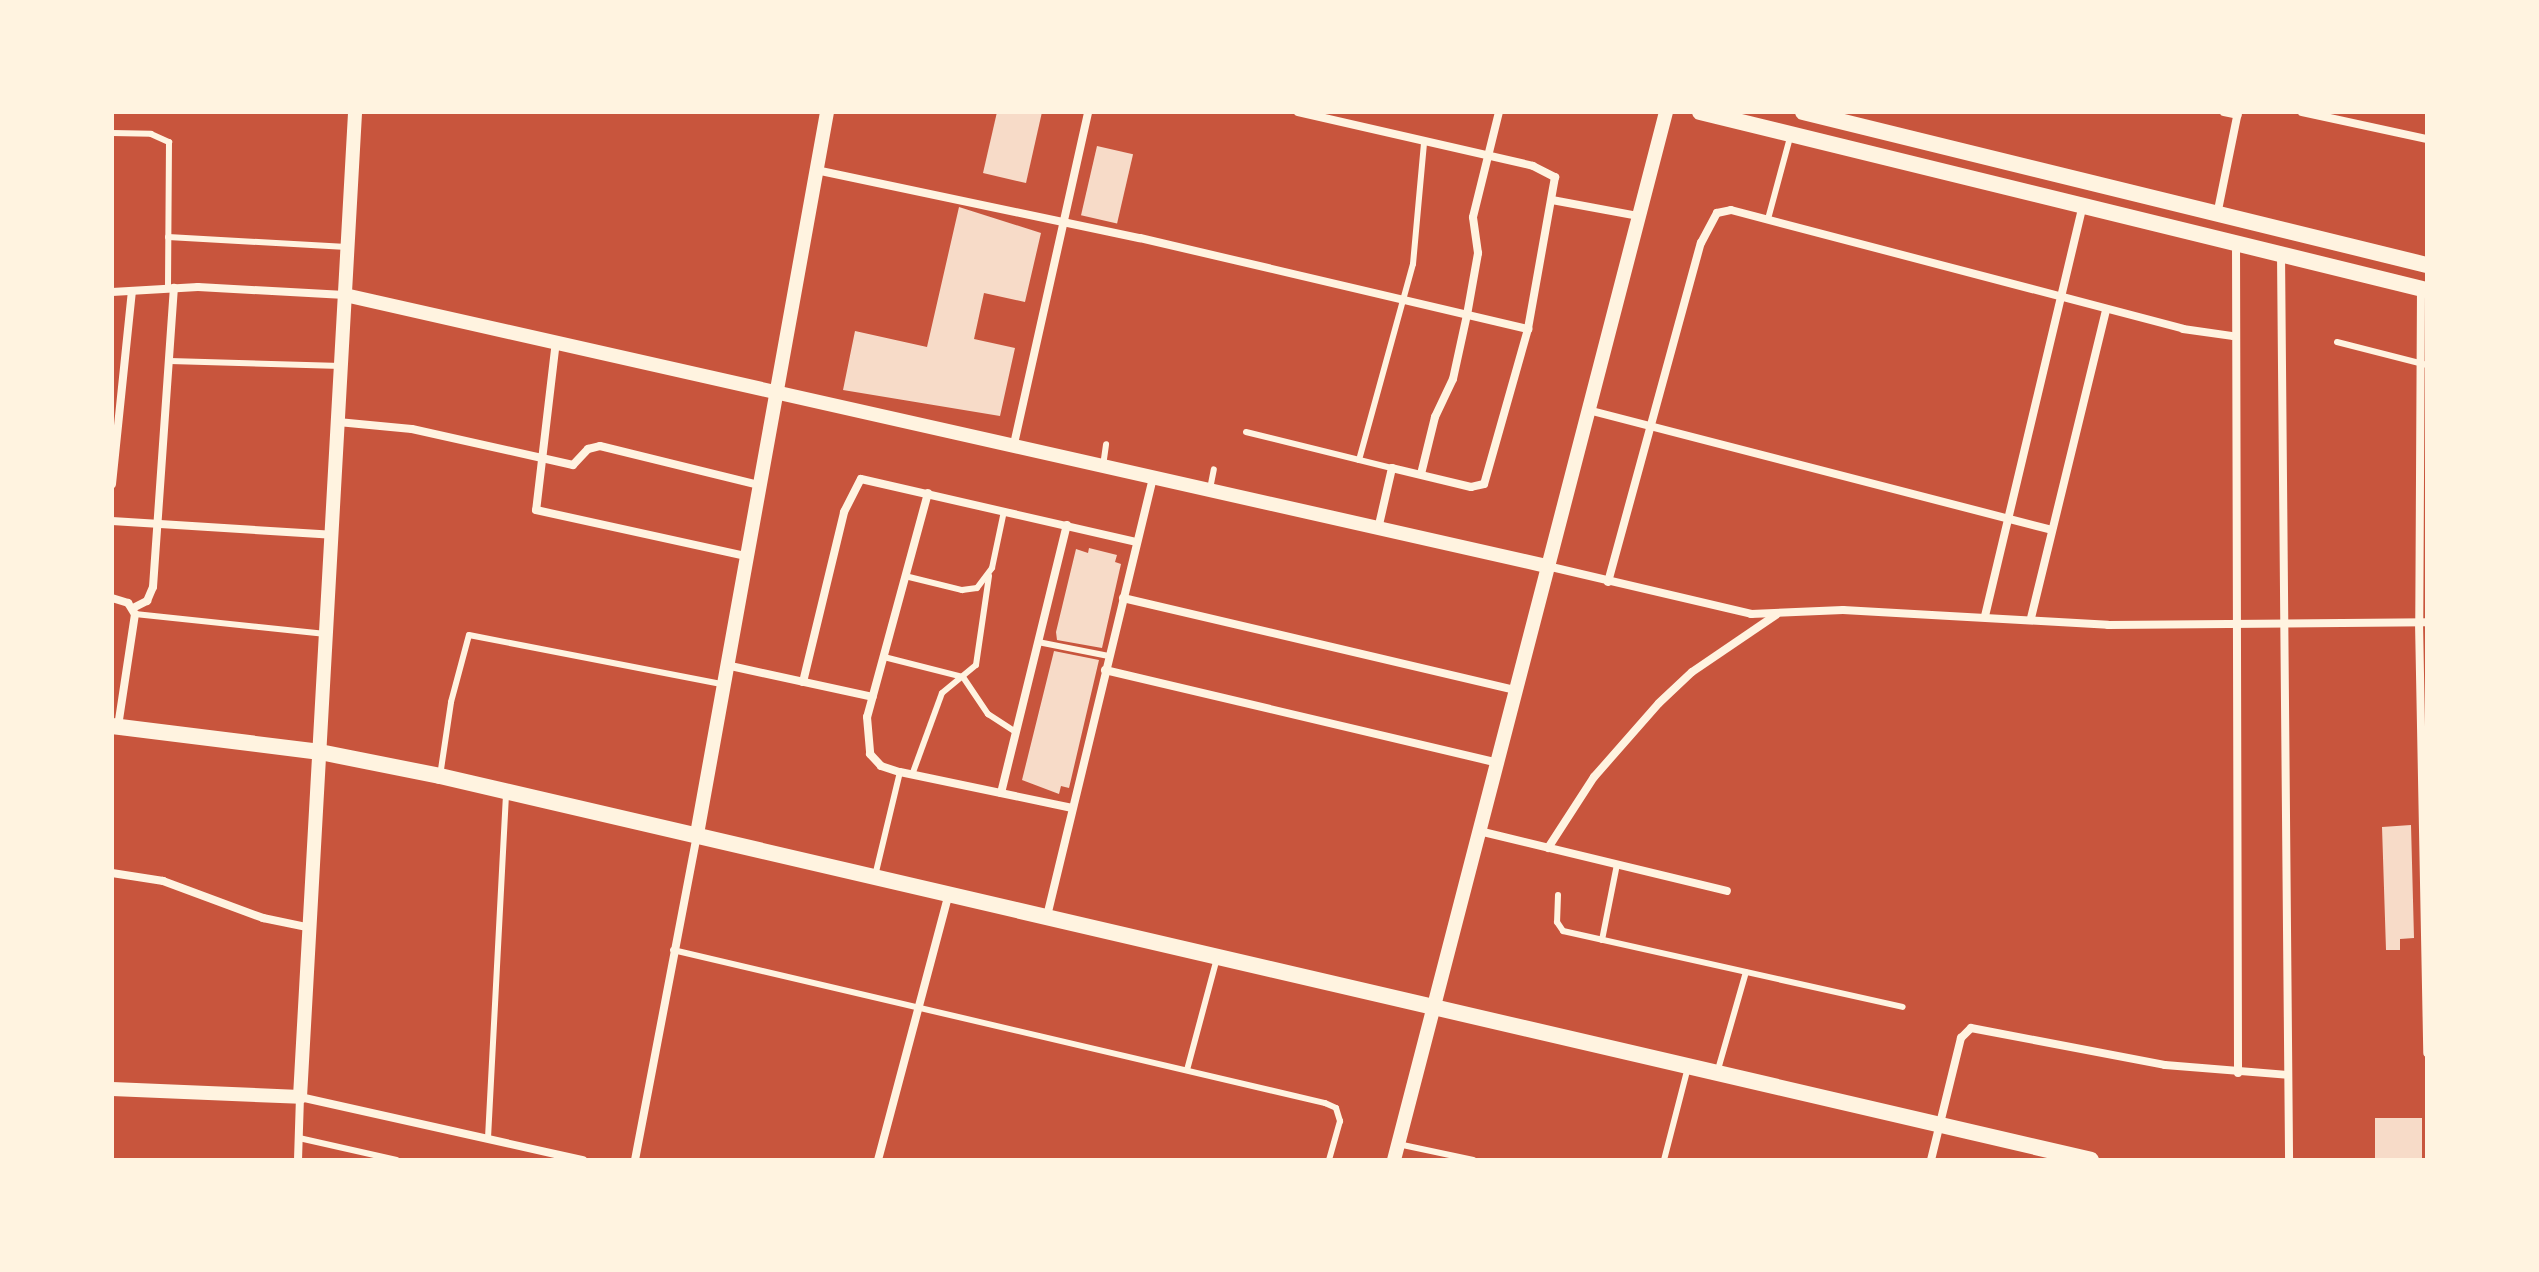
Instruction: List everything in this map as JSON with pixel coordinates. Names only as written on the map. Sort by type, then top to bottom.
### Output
[{"type":"main road","points":[[1700,112],[2424,290]]},
{"type":"main road","points":[[1803,112],[2216,216],[2427,265]]},
{"type":"main road","points":[[115,727],[320,752],[440,776],[2091,1160]]},
{"type":"street","points":[[298,1160],[307,927],[333,535],[355,112]]},
{"type":"street","points":[[635,1160],[827,112]]},
{"type":"street","points":[[1014,444],[1088,112]]},
{"type":"street","points":[[1298,112],[1549,171],[1555,177],[1528,329],[1484,484],[1471,487],[1392,468],[1378,529]]},
{"type":"street","points":[[1421,474],[1435,417],[1453,379],[1467,315],[1478,253],[1472,225],[1499,112]]},
{"type":"street","points":[[1394,1160],[1666,112]]},
{"type":"street","points":[[2216,216],[2238,114],[2224,112]]},
{"type":"street","points":[[2302,112],[2427,139]]},
{"type":"street","points":[[816,170],[1064,222],[1528,329]]},
{"type":"street","points":[[1552,200],[1638,216]]},
{"type":"street","points":[[1985,616],[2083,204]]},
{"type":"street","points":[[1608,582],[1712,219],[1731,210],[2106,310],[2232,336]]},
{"type":"street","points":[[2236,242],[2232,336],[2238,1073]]},
{"type":"street","points":[[2281,254],[2289,1160]]},
{"type":"street","points":[[115,727],[134,611],[151,594],[170,361],[171,288]]},
{"type":"street","points":[[112,292],[171,288],[345,295],[1014,444],[1726,610],[1776,615],[1843,610],[2031,618],[2108,625],[2423,622]]},
{"type":"street","points":[[2424,290],[2427,1053]]},
{"type":"street","points":[[112,484],[132,291]]},
{"type":"street","points":[[2031,618],[2106,310]]},
{"type":"street","points":[[556,341],[539,456],[536,510],[745,556]]},
{"type":"street","points":[[1588,410],[2052,530]]},
{"type":"street","points":[[338,422],[412,429],[576,464],[588,449],[600,446],[759,485]]},
{"type":"street","points":[[1047,916],[1153,478]]},
{"type":"street","points":[[803,682],[855,482],[867,479],[1137,542]]},
{"type":"street","points":[[928,493],[873,697],[867,748],[881,766],[900,772],[1072,808]]},
{"type":"street","points":[[112,521],[333,535]]},
{"type":"street","points":[[1001,793],[1067,525]]},
{"type":"street","points":[[112,598],[134,611]]},
{"type":"street","points":[[1123,598],[1514,690]]},
{"type":"street","points":[[1548,848],[1594,777],[1659,703],[1692,672],[1776,615]]},
{"type":"street","points":[[724,665],[873,697]]},
{"type":"street","points":[[1105,670],[1495,762]]},
{"type":"street","points":[[1479,831],[1727,891]]},
{"type":"street","points":[[112,873],[163,881],[263,918],[307,927]]},
{"type":"street","points":[[878,1160],[950,893]]},
{"type":"street","points":[[1931,1160],[1961,1038],[1971,1028],[2131,1060],[2238,1073],[2288,1075]]},
{"type":"street","points":[[112,1089],[300,1097],[583,1160]]},
{"type":"lane","points":[[112,133],[151,134],[169,142],[171,288]]},
{"type":"lane","points":[[1768,219],[1791,134]]},
{"type":"lane","points":[[1359,460],[1415,250],[1424,142]]},
{"type":"lane","points":[[168,237],[347,247]]},
{"type":"lane","points":[[2337,342],[2423,364]]},
{"type":"lane","points":[[170,361],[341,366]]},
{"type":"lane","points":[[1246,432],[1392,468]]},
{"type":"lane","points":[[1103,466],[1106,444]]},
{"type":"lane","points":[[1210,489],[1214,469]]},
{"type":"lane","points":[[912,775],[942,693],[976,665],[989,576],[1004,511]]},
{"type":"lane","points":[[905,576],[962,590],[977,588],[989,576]]},
{"type":"lane","points":[[134,611],[326,634]]},
{"type":"lane","points":[[440,776],[451,702],[469,635],[721,684]]},
{"type":"lane","points":[[1038,642],[1109,656]]},
{"type":"lane","points":[[884,657],[963,677],[978,692],[988,714],[1016,732]]},
{"type":"lane","points":[[875,876],[900,772]]},
{"type":"lane","points":[[488,1138],[506,791]]},
{"type":"lane","points":[[1602,940],[1617,864]]},
{"type":"lane","points":[[1558,895],[1559,926],[1602,940],[1903,1007]]},
{"type":"lane","points":[[673,950],[1334,1106],[1340,1121],[1329,1160]]},
{"type":"lane","points":[[1187,1070],[1217,956]]},
{"type":"lane","points":[[1717,1073],[1746,972]]},
{"type":"lane","points":[[1664,1160],[1688,1066]]},
{"type":"lane","points":[[299,1138],[397,1160]]},
{"type":"lane","points":[[1398,1144],[1473,1160]]},
{"type":"building","points":[[997,112],[1042,112],[1026,183],[983,173]]},
{"type":"building","points":[[1097,146],[1133,154],[1117,224],[1081,215]]},
{"type":"building","points":[[959,207],[1041,233],[1025,302],[984,293],[974,339],[1015,348],[1000,416],[843,390],[855,331],[927,347]]},
{"type":"building","points":[[1089,548],[1117,555],[1115,562],[1121,564],[1102,648],[1057,640],[1056,632],[1076,549],[1088,553]]},
{"type":"building","points":[[1054,651],[1099,660],[1069,788],[1061,786],[1059,794],[1022,780]]},
{"type":"building","points":[[2411,825],[2414,938],[2400,939],[2400,950],[2386,950],[2382,827]]},
{"type":"building","points":[[2375,1118],[2422,1118],[2422,1160],[2375,1160]]}]
